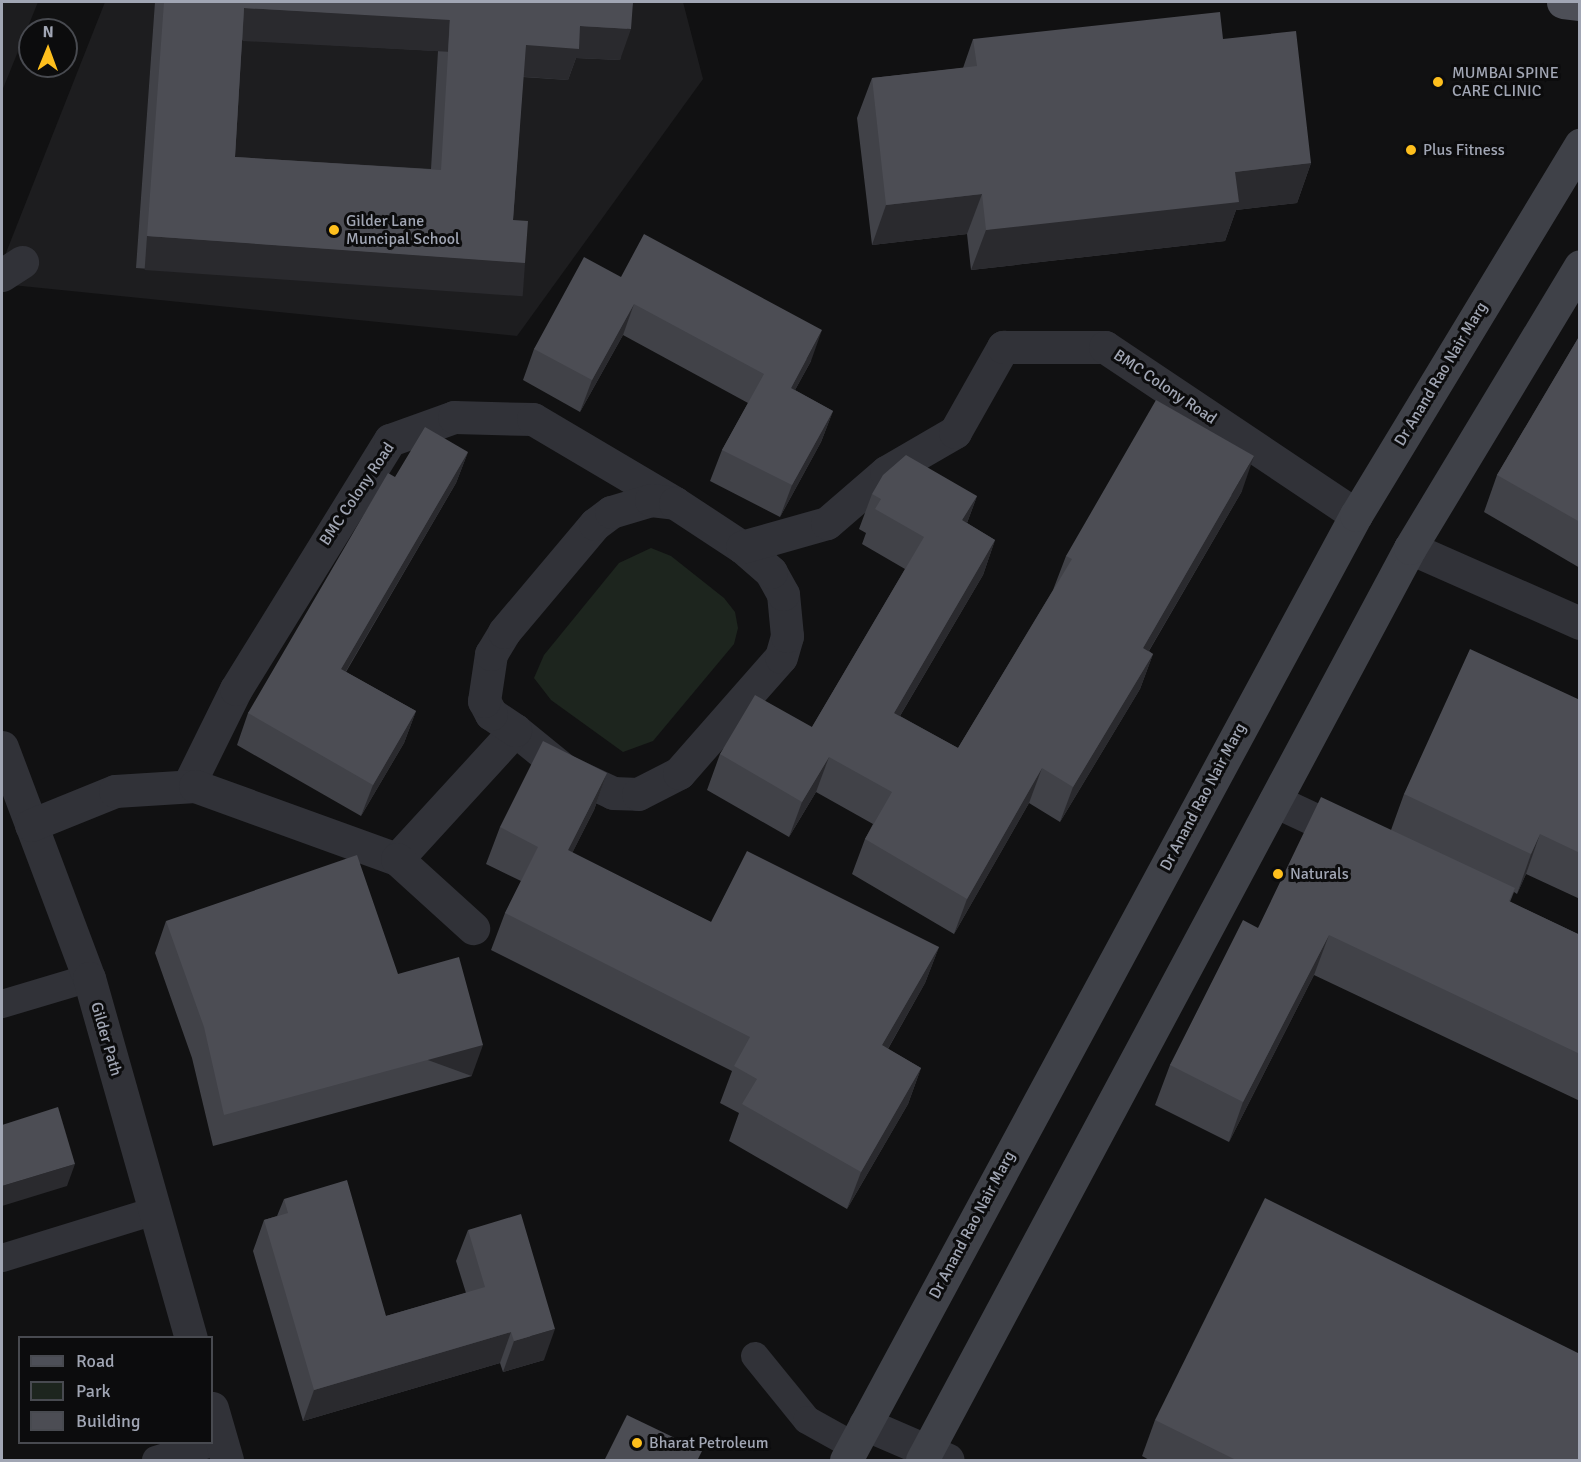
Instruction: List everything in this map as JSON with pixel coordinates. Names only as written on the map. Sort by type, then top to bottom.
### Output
[{"type":"main road","points":[[1563,2],[1580,4]]},
{"type":"main road","name":"Dr Anand Rao Nair Marg","points":[[855,1443],[1356,515],[1580,145]]},
{"type":"main road","points":[[932,1457],[1410,548],[1580,266]]},
{"type":"street","name":"BMC Colony Road","points":[[742,546],[827,522],[886,472],[955,432],[1003,347],[1105,347],[1356,515]]},
{"type":"street","name":"BMC Colony Road","points":[[188,786],[236,689],[390,440],[454,417],[533,420],[675,503],[742,546],[771,573],[783,594],[787,636],[781,657],[679,773],[638,794],[613,794],[564,770],[515,730],[491,714],[484,701],[491,654],[504,632],[595,524],[611,512],[651,500],[675,503]]},
{"type":"street","points":[[1410,548],[1580,623]]},
{"type":"street","points":[[397,859],[515,730]]},
{"type":"street","name":"Gilder Path","points":[[2,747],[89,978],[190,1336]]},
{"type":"street","points":[[31,825],[115,791],[188,786],[397,859],[473,928]]},
{"type":"street","points":[[1275,801],[1380,850]]},
{"type":"street","points":[[213,1412],[224,1450]]},
{"type":"street","points":[[855,1443],[932,1457]]},
{"type":"lane","points":[[2,1004],[89,978]]},
{"type":"lane","points":[[2,1258],[155,1211]]},
{"type":"lane","points":[[755,1356],[807,1420],[855,1443]]},
{"type":"lane","points":[[156,1461],[224,1450]]},
{"type":"shaded area","points":[[2,2],[38,2],[32,18],[18,18],[18,51],[2,91]]},
{"type":"shaded area","points":[[105,2],[683,2],[703,79],[517,336],[2,284],[2,263],[75,78],[78,78],[78,70]]},
{"type":"green space","points":[[651,548],[671,556],[724,598],[735,612],[738,628],[734,644],[653,741],[623,752],[551,700],[534,678],[544,655],[619,563]]},
{"type":"building","points":[[164,2],[633,2],[631,29],[580,26],[579,49],[526,45],[513,220],[528,221],[525,263],[147,236]],"holes":[[[244,8],[450,20],[441,170],[235,157]]]},
{"type":"building","points":[[1220,12],[1223,39],[1296,31],[1311,163],[1235,172],[1239,202],[986,230],[982,194],[886,205],[872,78],[977,66],[973,39]]},
{"type":"building","points":[[644,234],[822,330],[791,388],[833,411],[792,485],[722,450],[764,374],[634,304],[592,380],[534,349],[584,257],[621,277]]},
{"type":"building","points":[[1580,335],[1580,522],[1497,475]]},
{"type":"building","points":[[1156,400],[1254,456],[1143,648],[1153,654],[1073,787],[1042,768],[967,899],[865,839],[892,792],[829,757],[802,802],[720,754],[755,695],[812,727],[924,537],[875,509],[881,499],[872,494],[883,475],[906,455],[977,496],[962,520],[995,540],[894,713],[958,748],[1072,559],[1066,556]]},
{"type":"building","points":[[425,427],[468,452],[341,669],[416,711],[373,785],[248,713],[388,473],[395,477]]},
{"type":"building","points":[[1470,649],[1580,700],[1580,853],[1540,834],[1531,854],[1404,794]]},
{"type":"building","points":[[543,741],[607,773],[568,850],[711,922],[747,851],[939,947],[882,1045],[921,1068],[861,1172],[742,1104],[757,1079],[734,1066],[750,1037],[505,913],[538,847],[500,827]]},
{"type":"building","points":[[1321,797],[1515,888],[1509,901],[1578,934],[1580,932],[1580,1054],[1329,935],[1243,1102],[1170,1065],[1243,920],[1258,928]]},
{"type":"building","points":[[357,855],[398,974],[459,957],[483,1045],[224,1115],[204,1027],[166,921]]},
{"type":"building","points":[[58,1107],[75,1164],[2,1186],[2,1125]]},
{"type":"building","points":[[347,1180],[386,1316],[485,1287],[468,1230],[521,1214],[555,1329],[514,1341],[511,1332],[314,1390],[264,1220],[288,1213],[284,1199]]},
{"type":"building","points":[[1265,1198],[1580,1354],[1580,1461],[1238,1461],[1155,1420]]},
{"type":"building","points":[[627,1415],[702,1451],[697,1461],[604,1461]]},
{"type":"place","name":"MUMBAI SPINE CARE CLINIC","points":[[1438,82]]},
{"type":"place","name":"Plus Fitness","points":[[1411,150]]},
{"type":"place","name":"Gilder Lane Muncipal School","points":[[334,230]]},
{"type":"place","name":"Naturals","points":[[1278,874]]},
{"type":"place","name":"Bharat Petroleum","points":[[637,1443]]}]
